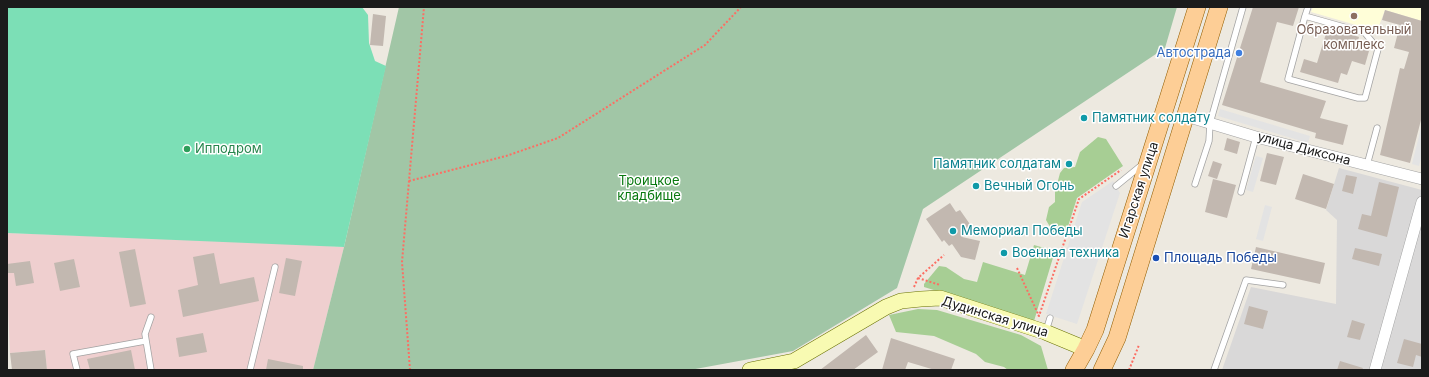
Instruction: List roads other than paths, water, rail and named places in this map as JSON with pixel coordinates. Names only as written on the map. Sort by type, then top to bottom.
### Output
[{"type":"main road","name":"Игарская улица","points":[[1074,370],[1086,349],[1094,330],[1197,7]]},
{"type":"main road","name":"Игарская улица","points":[[1102,370],[1117,338],[1219,7]]},
{"type":"street","name":"улица Диксона","points":[[1186,116],[1256,137],[1422,179]]},
{"type":"street","points":[[1375,370],[1422,202]]},
{"type":"street","name":"Дудинская улица","points":[[750,370],[794,361],[886,306],[909,300],[940,298],[1048,325],[1086,349]]},
{"type":"lane","points":[[1195,184],[1209,141],[1210,123],[1243,7]]},
{"type":"lane","points":[[1305,16],[1365,34],[1378,49],[1365,98],[1358,98],[1288,79],[1305,16],[1308,7]]},
{"type":"lane","points":[[1367,166],[1377,128]]},
{"type":"lane","points":[[1241,192],[1256,137]]},
{"type":"lane","points":[[1116,186],[1150,157]]},
{"type":"lane","points":[[250,370],[275,267]]},
{"type":"lane","points":[[1214,370],[1246,280],[1282,285]]},
{"type":"lane","points":[[151,317],[145,334],[151,370]]},
{"type":"lane","points":[[77,370],[73,354],[145,341]]},
{"type":"place","name":"Образовательный комплекс","points":[[1354,16]]},
{"type":"place","name":"Автострада","points":[[1239,53]]},
{"type":"place","name":"Памятник солдату","points":[[1084,118]]},
{"type":"place","name":"Ипподром","points":[[187,149]]},
{"type":"place","name":"Памятник солдатам","points":[[1069,164]]},
{"type":"place","name":"Вечный Огонь","points":[[976,186]]},
{"type":"place","name":"Мемориал Победы","points":[[953,231]]},
{"type":"place","name":"Военная техника","points":[[1004,253]]},
{"type":"place","name":"Площадь Победы","points":[[1156,258]]},
{"type":"park label","name":"Троицкое кладбище","points":[[649,188]]}]
